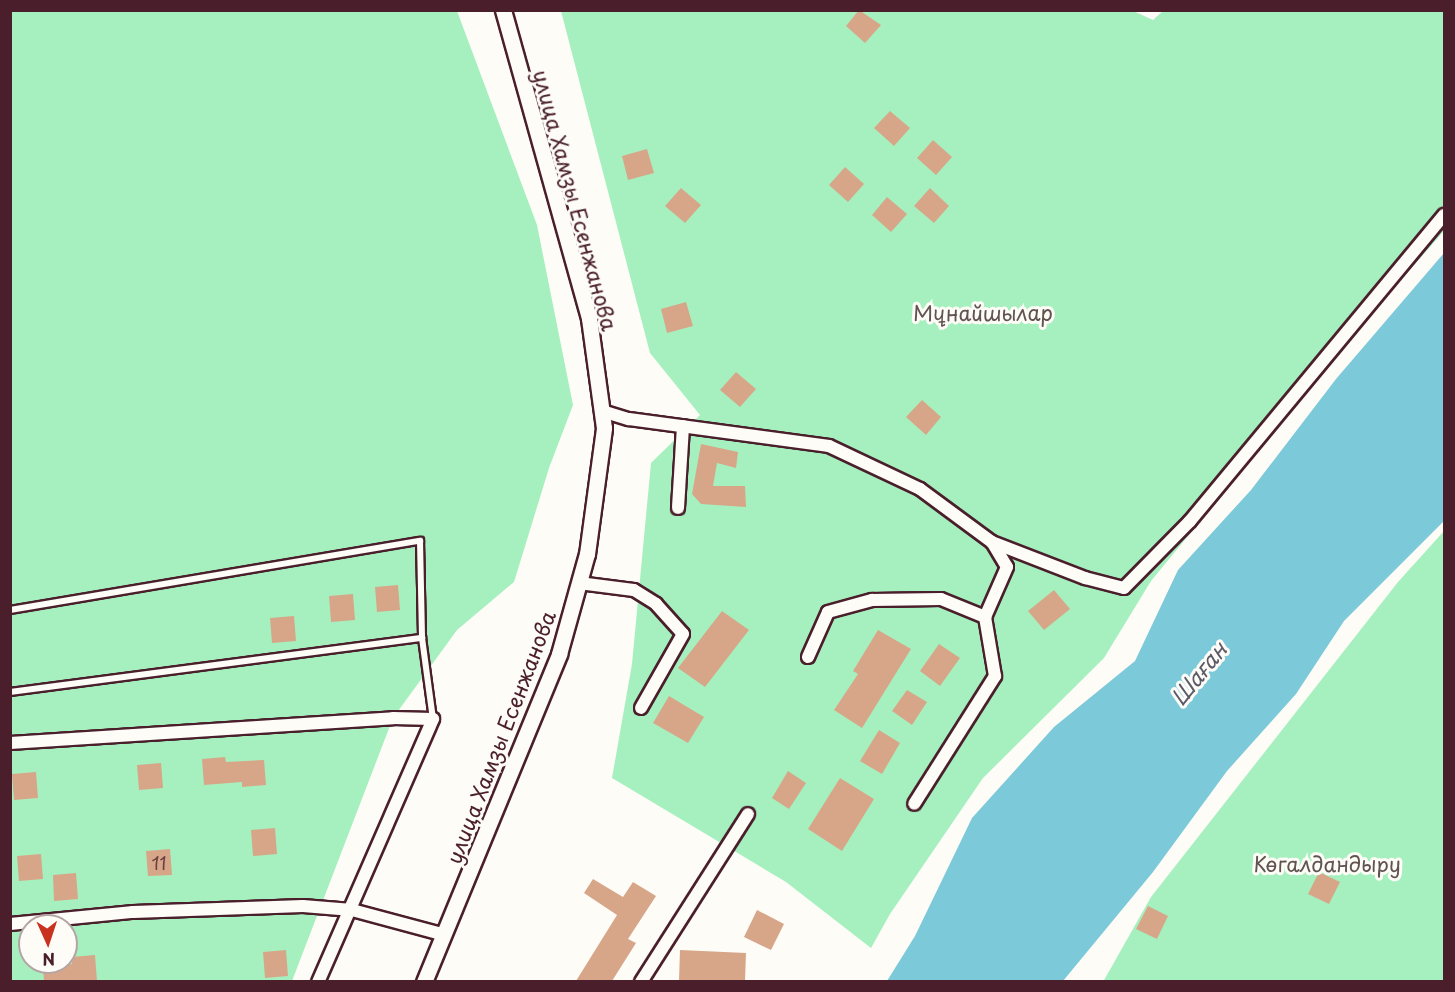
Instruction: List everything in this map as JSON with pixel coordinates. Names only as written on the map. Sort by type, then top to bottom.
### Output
[{"type":"street","name":"улица Хамзы Есенжанова","points":[[424,981],[445,935],[559,654],[579,583],[598,495],[602,411],[589,318],[503,10]]},
{"type":"street","points":[[602,411],[629,419],[829,446],[920,489],[993,543],[1085,578],[1124,588],[1190,521],[1444,215]]},
{"type":"street","points":[[678,508],[683,426]]},
{"type":"street","points":[[914,804],[995,676],[986,617],[1007,567],[993,543]]},
{"type":"street","points":[[579,583],[634,590],[656,604],[683,634],[640,708]]},
{"type":"street","points":[[808,657],[828,612],[872,600],[941,599],[986,617]]},
{"type":"street","points":[[10,743],[393,718],[433,719],[352,910],[318,981]]},
{"type":"street","points":[[640,981],[748,814]]},
{"type":"street","points":[[10,924],[220,909],[303,906],[352,910],[445,935]]},
{"type":"lane","points":[[10,610],[420,541],[422,638],[433,719]]},
{"type":"lane","points":[[10,692],[422,638]]},
{"type":"green space","name":"Мұнайшылар","points":[[1131,10],[1153,20],[1164,10],[1444,11],[1444,231],[1370,315],[1151,581],[1104,658],[983,778],[890,914],[871,948],[786,882],[612,778],[632,664],[651,463],[700,415],[650,353],[561,11]]},
{"type":"green space","points":[[10,11],[457,11],[537,225],[573,405],[549,468],[514,582],[457,630],[393,718],[292,981],[11,981]]},
{"type":"green space","name":"Көгалдандыру","points":[[1444,531],[1444,981],[1103,982],[1151,897],[1398,582]]},
{"type":"water","name":"Шаған","points":[[1444,253],[1444,521],[1344,621],[1296,694],[1227,771],[1153,872],[1063,981],[887,981],[915,936],[972,818],[1054,727],[1135,661],[1178,570],[1251,490],[1336,379]]},
{"type":"building","points":[[859,10],[881,25],[865,43],[846,26]]},
{"type":"building","points":[[890,111],[910,128],[894,146],[874,128]]},
{"type":"building","points":[[933,140],[952,157],[936,175],[917,158]]},
{"type":"building","points":[[647,149],[654,173],[628,180],[622,156]]},
{"type":"building","points":[[845,167],[864,184],[848,202],[829,185]]},
{"type":"building","points":[[681,188],[701,205],[685,223],[665,206]]},
{"type":"building","points":[[930,188],[949,206],[934,223],[914,206]]},
{"type":"building","points":[[887,197],[907,214],[891,232],[872,215]]},
{"type":"building","points":[[686,302],[693,326],[667,333],[661,309]]},
{"type":"building","points":[[736,372],[756,389],[740,407],[720,390]]},
{"type":"building","points":[[922,400],[941,417],[926,435],[906,417]]},
{"type":"building","points":[[701,444],[738,452],[736,468],[717,463],[713,486],[745,486],[746,507],[701,504],[692,494]]},
{"type":"building","points":[[398,585],[400,610],[377,612],[375,587]]},
{"type":"building","points":[[1054,590],[1070,609],[1044,630],[1028,611]]},
{"type":"building","points":[[353,594],[355,620],[331,622],[329,596]]},
{"type":"building","points":[[722,611],[749,630],[705,687],[678,668]]},
{"type":"building","points":[[294,616],[296,641],[272,643],[270,618]]},
{"type":"building","points":[[878,630],[911,649],[862,728],[834,710],[858,674],[853,671]]},
{"type":"building","points":[[939,644],[960,658],[940,686],[920,671]]},
{"type":"building","points":[[907,690],[927,702],[912,725],[892,711]]},
{"type":"building","points":[[669,696],[704,717],[688,743],[653,723]]},
{"type":"building","points":[[879,730],[900,743],[882,774],[860,761]]},
{"type":"building","points":[[225,757],[226,762],[264,760],[266,785],[242,787],[242,782],[204,785],[202,759]]},
{"type":"building","points":[[161,763],[163,788],[139,790],[137,765]]},
{"type":"building","points":[[788,771],[806,783],[789,809],[772,798]]},
{"type":"building","points":[[36,772],[38,798],[14,800],[12,774]]},
{"type":"building","points":[[840,778],[874,799],[842,851],[808,829]]},
{"type":"building","points":[[275,828],[277,854],[253,856],[251,830]]},
{"type":"building","points":[[170,849],[172,875],[148,876],[146,851]]},
{"type":"building","points":[[41,854],[43,879],[19,881],[17,856]]},
{"type":"building","points":[[1319,872],[1340,882],[1329,904],[1308,894]]},
{"type":"building","points":[[76,873],[78,899],[54,901],[53,875]]},
{"type":"building","points":[[593,879],[623,897],[633,882],[656,896],[628,939],[636,943],[612,981],[576,981],[617,915],[584,893]]},
{"type":"building","points":[[1148,906],[1168,916],[1157,939],[1136,929]]},
{"type":"building","points":[[757,910],[784,924],[771,950],[744,937]]},
{"type":"building","points":[[286,950],[288,976],[265,978],[263,952]]},
{"type":"building","points":[[680,950],[746,953],[745,981],[679,981]]},
{"type":"building","points":[[95,955],[97,981],[44,981],[44,974],[78,974],[78,956]]}]
